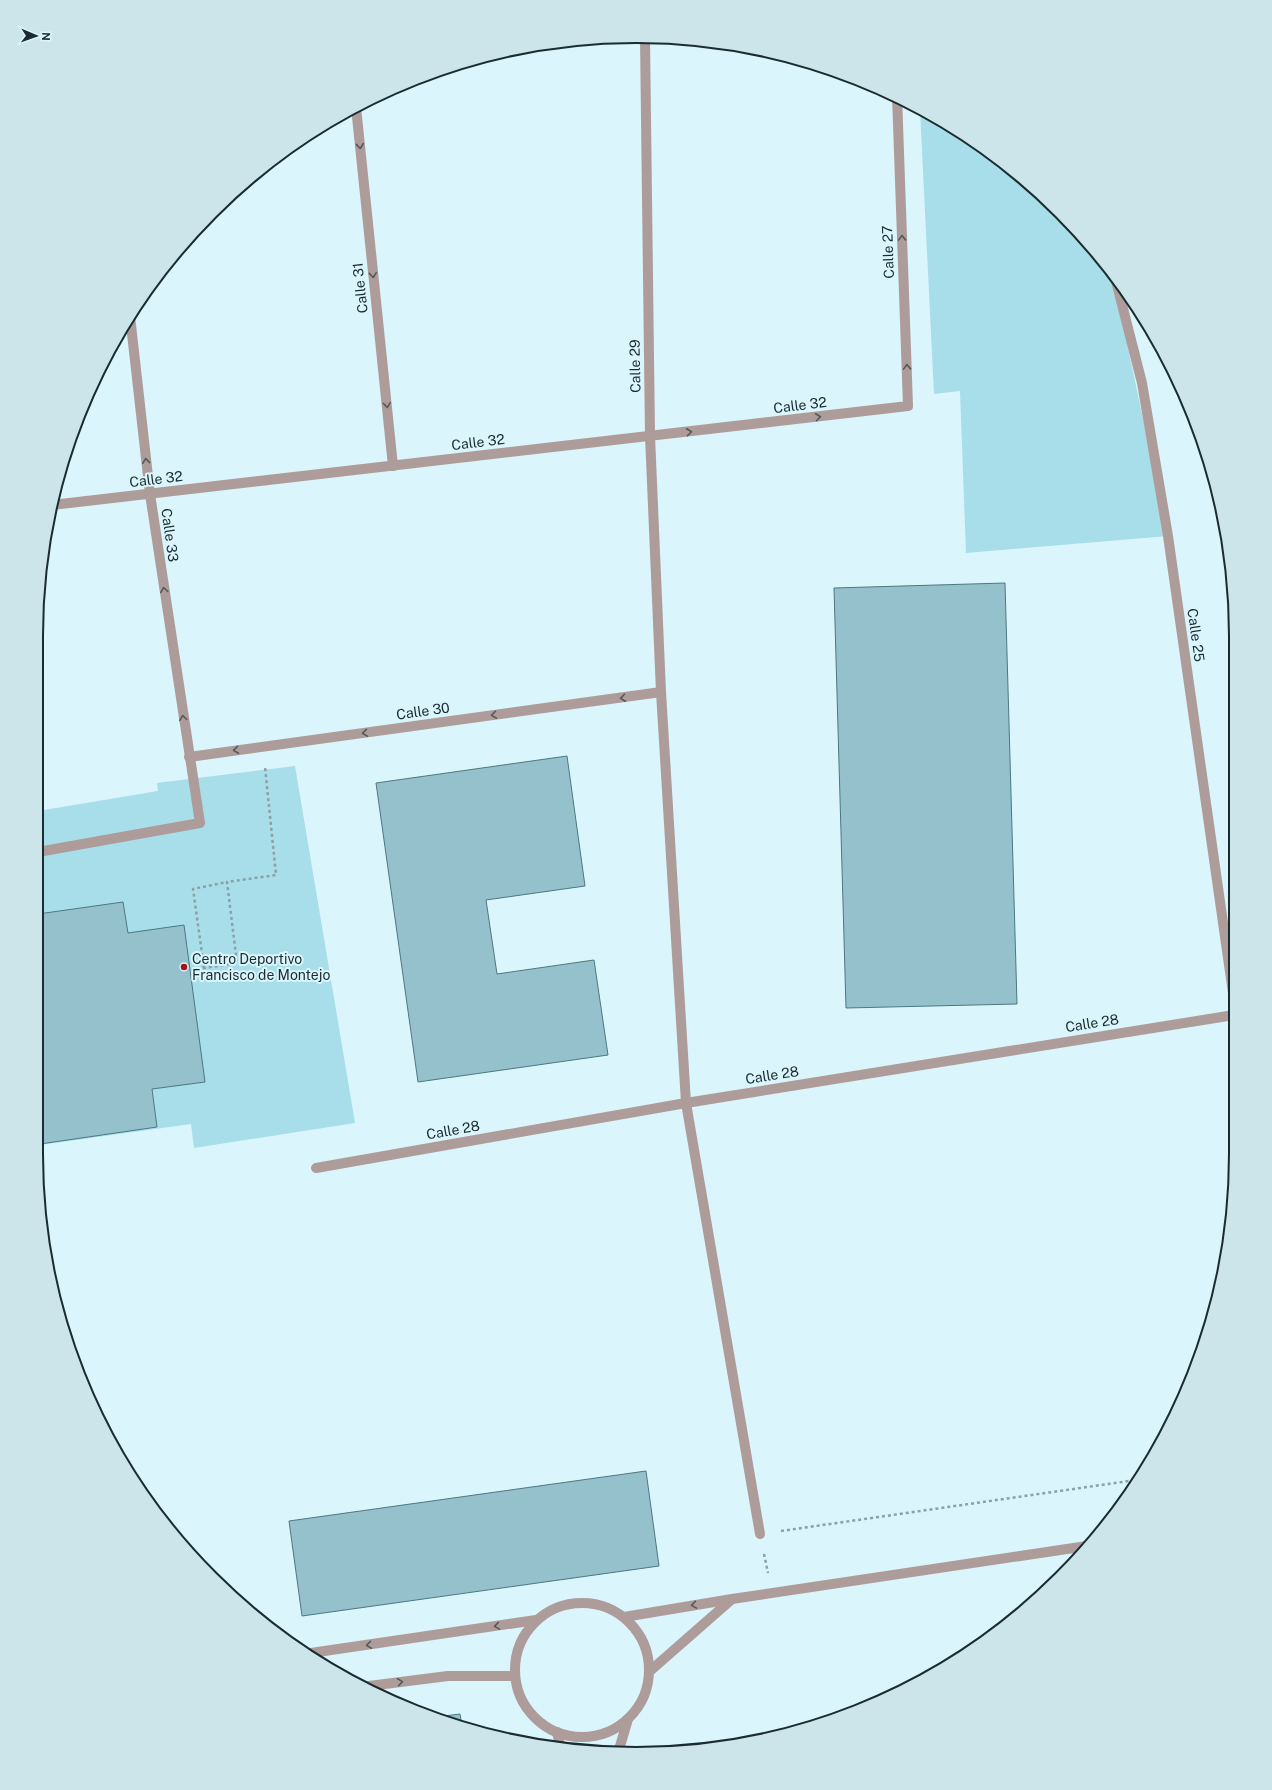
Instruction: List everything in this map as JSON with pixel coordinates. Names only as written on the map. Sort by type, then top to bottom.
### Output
[{"type":"street","name":"Calle 29","points":[[645,43],[650,436],[661,692],[686,1103],[760,1534]]},
{"type":"street","name":"Calle 27","points":[[896,103],[908,406]]},
{"type":"street","name":"Calle 31","points":[[357,113],[393,466]]},
{"type":"street","name":"Calle 25","points":[[1119,293],[1142,383],[1168,536],[1229,965]]},
{"type":"street","name":"Calle 33","points":[[43,851],[200,824],[188,757],[150,494],[131,325]]},
{"type":"street","name":"Calle 32","points":[[58,504],[908,406]]},
{"type":"street","name":"Calle 30","points":[[188,757],[661,692]]},
{"type":"street","name":"Calle 28","points":[[316,1168],[686,1103],[1229,1016]]},
{"type":"street","points":[[624,1617],[732,1599],[1080,1547]]},
{"type":"street","points":[[650,1671],[732,1599]]},
{"type":"street","points":[[589,1602],[608,1607],[624,1617],[638,1632],[647,1651],[650,1671],[646,1689],[639,1705],[628,1719],[612,1730],[594,1736],[575,1737],[557,1732],[541,1723],[528,1710],[519,1694],[515,1676],[516,1656],[523,1636],[536,1620],[552,1609],[570,1603],[589,1602]]},
{"type":"street","points":[[315,1652],[536,1620]]},
{"type":"street","points":[[373,1686],[448,1676],[515,1676]]},
{"type":"street","points":[[620,1747],[628,1719]]},
{"type":"street","points":[[557,1732],[559,1742]]},
{"type":"path","points":[[204,968],[193,888],[276,875],[263,747]]},
{"type":"path","points":[[191,970],[237,963],[227,882]]},
{"type":"path","points":[[772,1593],[760,1534],[1130,1481]]},
{"type":"shaded area","points":[[920,116],[965,143],[1027,190],[1082,245],[1115,288],[1168,536],[966,553],[960,391],[934,394]]},
{"type":"shaded area","name":"Centro Deportivo Francisco de Montejo","points":[[295,766],[355,1123],[194,1148],[191,1124],[43,1145],[43,810],[158,791],[157,783]]},
{"type":"building","points":[[1005,583],[1017,1004],[846,1008],[834,588]]},
{"type":"building","points":[[567,756],[585,886],[486,900],[497,974],[594,960],[608,1055],[418,1082],[376,783]]},
{"type":"building","points":[[123,902],[128,933],[184,925],[205,1082],[152,1089],[157,1127],[43,1144],[43,913]]},
{"type":"building","points":[[646,1471],[659,1566],[302,1616],[289,1521]]},
{"type":"building","points":[[460,1714],[461,1721],[445,1716]]},
{"type":"place","name":"Centro Deportivo Francisco de Montejo","points":[[184,967]]}]
